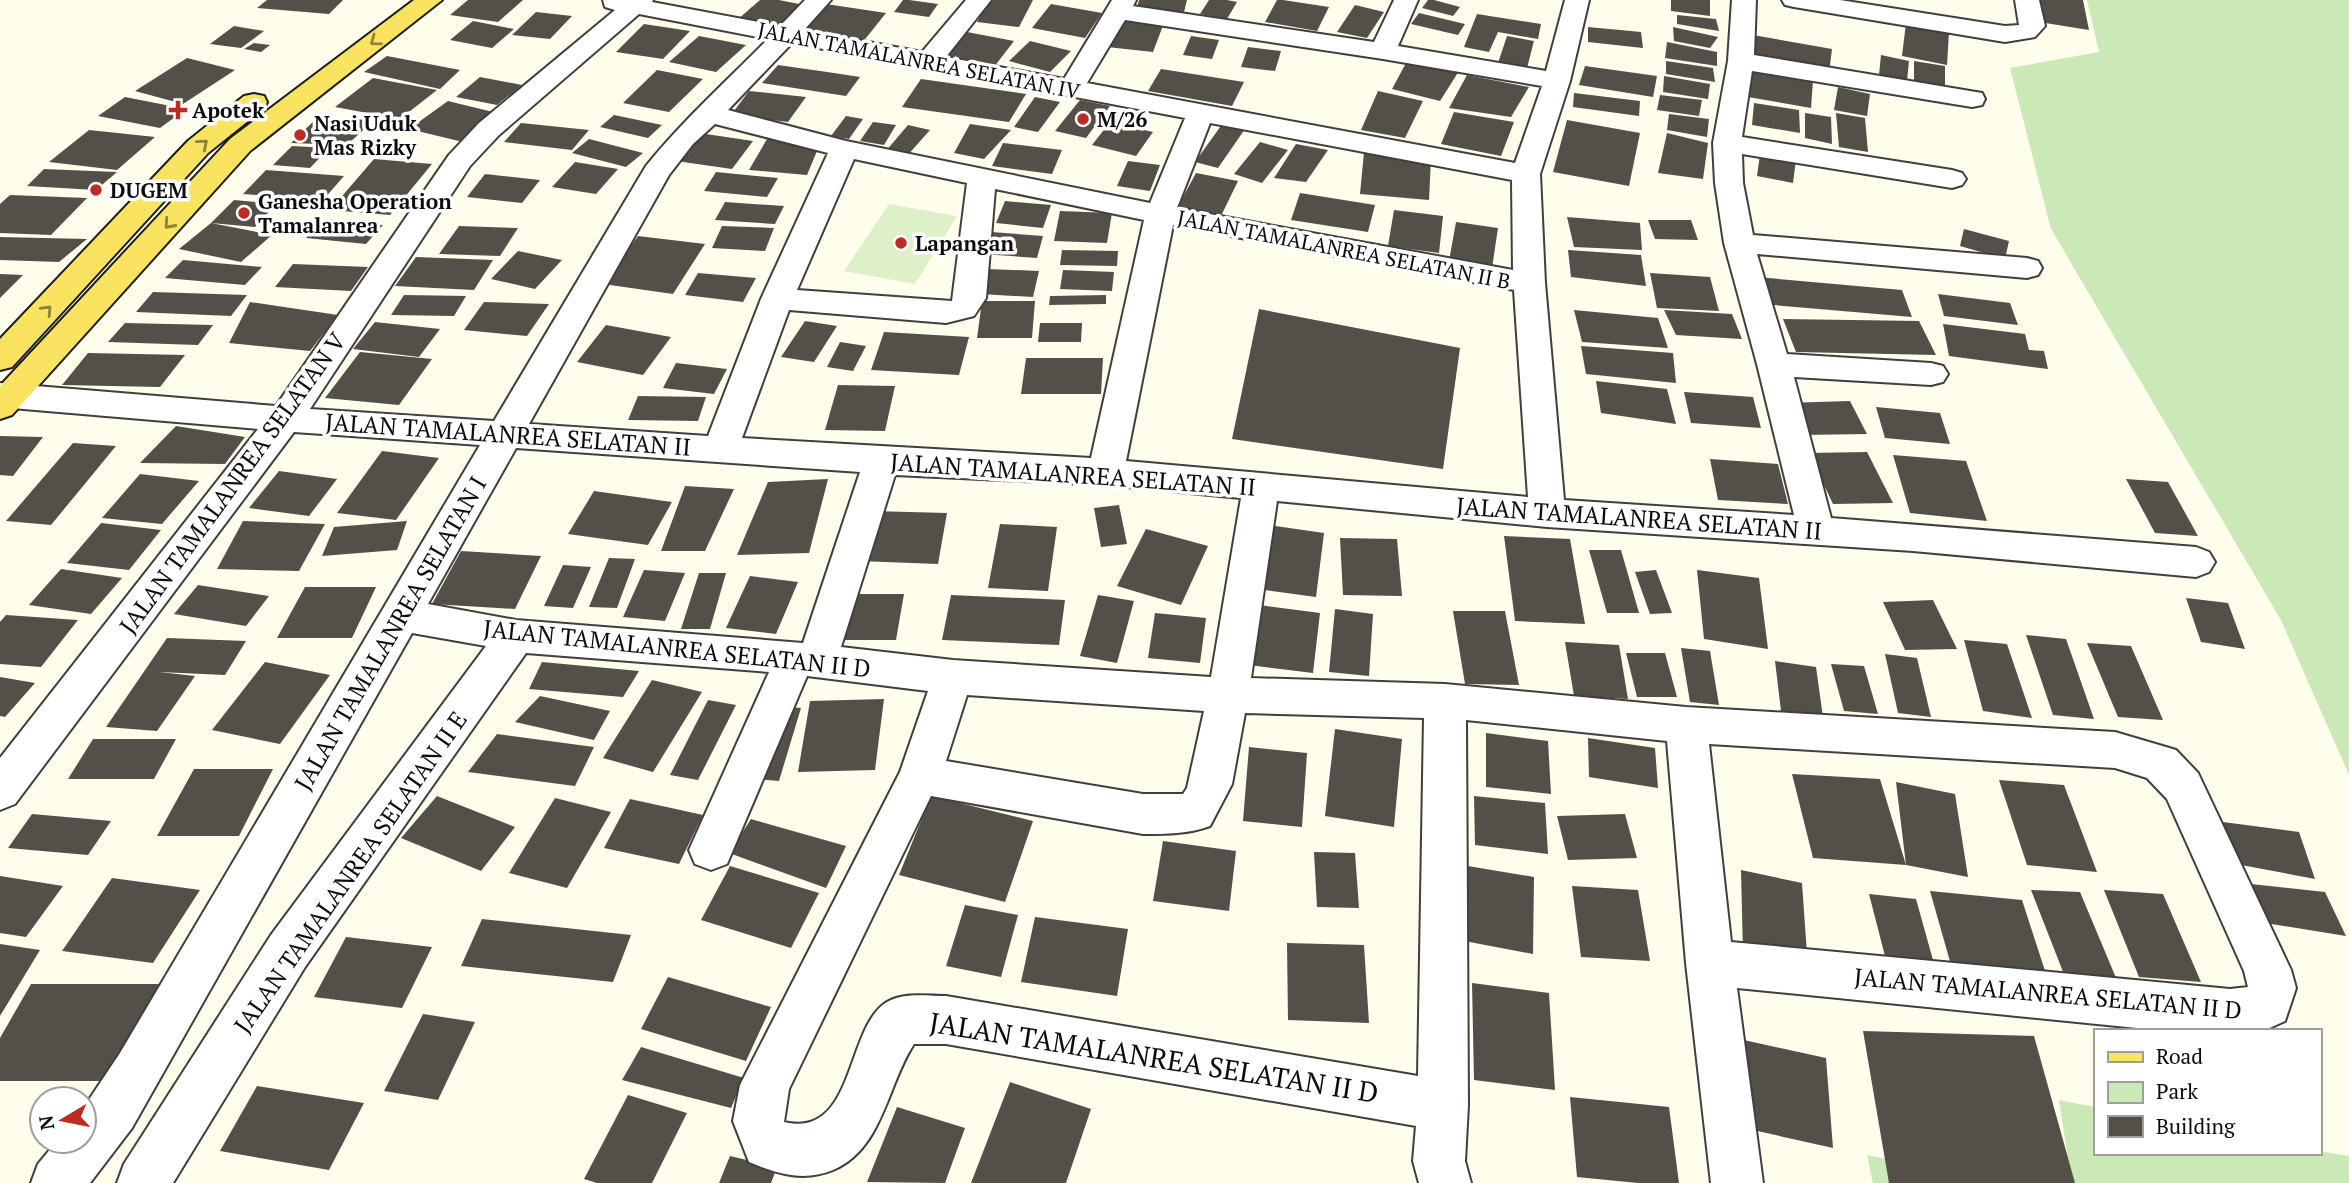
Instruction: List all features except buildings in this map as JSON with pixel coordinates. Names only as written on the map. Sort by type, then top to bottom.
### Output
[{"type":"main road","points":[[333,40],[390,0]]},
{"type":"main road","points":[[4,399],[240,145],[430,0]]},
{"type":"main road","points":[[0,359],[198,147],[280,81]]},
{"type":"street","name":"JALAN TAMALANREA SELATAN IV","points":[[601,0],[638,3],[927,63],[1526,174]]},
{"type":"street","name":"JALAN TAMALANREA SELATAN I","points":[[57,1183],[114,1110],[138,1071],[656,172],[683,138],[710,114],[819,0]]},
{"type":"street","points":[[927,63],[979,0]]},
{"type":"street","points":[[1383,51],[1406,0]]},
{"type":"street","points":[[1548,513],[1529,283],[1526,174],[1557,81],[1577,0]]},
{"type":"street","points":[[1744,0],[1741,61],[1727,143],[1729,183],[1739,243],[1774,364],[1816,530]]},
{"type":"street","points":[[1794,0],[2005,34],[2026,32],[2032,26],[2027,0]]},
{"type":"street","name":"JALAN TAMALANREA SELATAN V","points":[[0,791],[285,419],[449,173],[489,129],[638,3]]},
{"type":"street","points":[[1070,89],[1120,5],[1255,20],[1383,51],[1557,81]]},
{"type":"street","points":[[1741,61],[1972,99]]},
{"type":"street","name":"JALAN TAMALANREA SELATAN II B","points":[[710,114],[844,149],[982,178],[1529,283]]},
{"type":"street","name":"JALAN TAMALANREA SELATAN II B","points":[[1106,472],[1160,214],[1200,114]]},
{"type":"street","points":[[1727,143],[1952,179]]},
{"type":"street","points":[[721,449],[777,299],[844,149]]},
{"type":"street","points":[[777,299],[946,313],[963,309],[970,298],[982,178]]},
{"type":"street","points":[[1739,243],[2026,268]]},
{"type":"street","points":[[1774,364],[1931,374]]},
{"type":"street","name":"JALAN TAMALANREA SELATAN II","points":[[4,399],[882,461],[1106,472],[1548,513],[1861,533],[2196,562]]},
{"type":"street","points":[[711,850],[806,659],[882,461]]},
{"type":"street","points":[[920,775],[1143,814],[1195,812],[1204,800],[1228,695],[1261,488]]},
{"type":"street","name":"JALAN TAMALANREA SELATAN II D","points":[[401,615],[516,636],[806,659],[953,677],[1228,695],[1445,701],[1686,725],[2115,750],[2161,763],[2183,786],[2267,970],[2272,988],[2268,1004],[2255,1010],[2230,1013],[1710,963]]},
{"type":"street","name":"JALAN TAMALANREA SELATAN II E","points":[[143,1183],[288,951],[516,636]]},
{"type":"street","name":"JALAN TAMALANREA SELATAN II D","points":[[953,677],[920,775],[765,1085],[758,1121],[767,1144],[781,1151],[810,1156],[825,1151],[842,1139],[863,1104],[887,1041],[895,1028],[902,1020],[918,1019],[946,1020],[1443,1105]]},
{"type":"street","points":[[1445,701],[1443,1105],[1438,1161],[1445,1183]]},
{"type":"street","points":[[1686,725],[1710,963],[1737,1183]]},
{"type":"green space","points":[[2087,0],[2349,0],[2349,775],[2281,620],[2051,229],[2010,68],[2099,52]]},
{"type":"green space","name":"Lapangan","points":[[889,204],[957,216],[915,284],[844,271]]},
{"type":"green space","points":[[2059,1100],[2094,1107],[2094,1155],[2321,1155],[2321,1151],[2349,1156],[2349,1183],[2072,1183]]},
{"type":"green space","points":[[1867,1155],[2000,1183],[1873,1183]]},
{"type":"place","name":"Apotek","points":[[178,110]]},
{"type":"place","name":"M/26","points":[[1083,119]]},
{"type":"place","name":"Nasi Uduk Mas Rizky","points":[[300,135]]},
{"type":"place","name":"DUGEM","points":[[96,190]]},
{"type":"place","name":"Ganesha Operation Tamalanrea","points":[[244,213]]},
{"type":"place","name":"Lapangan","points":[[901,243]]}]
